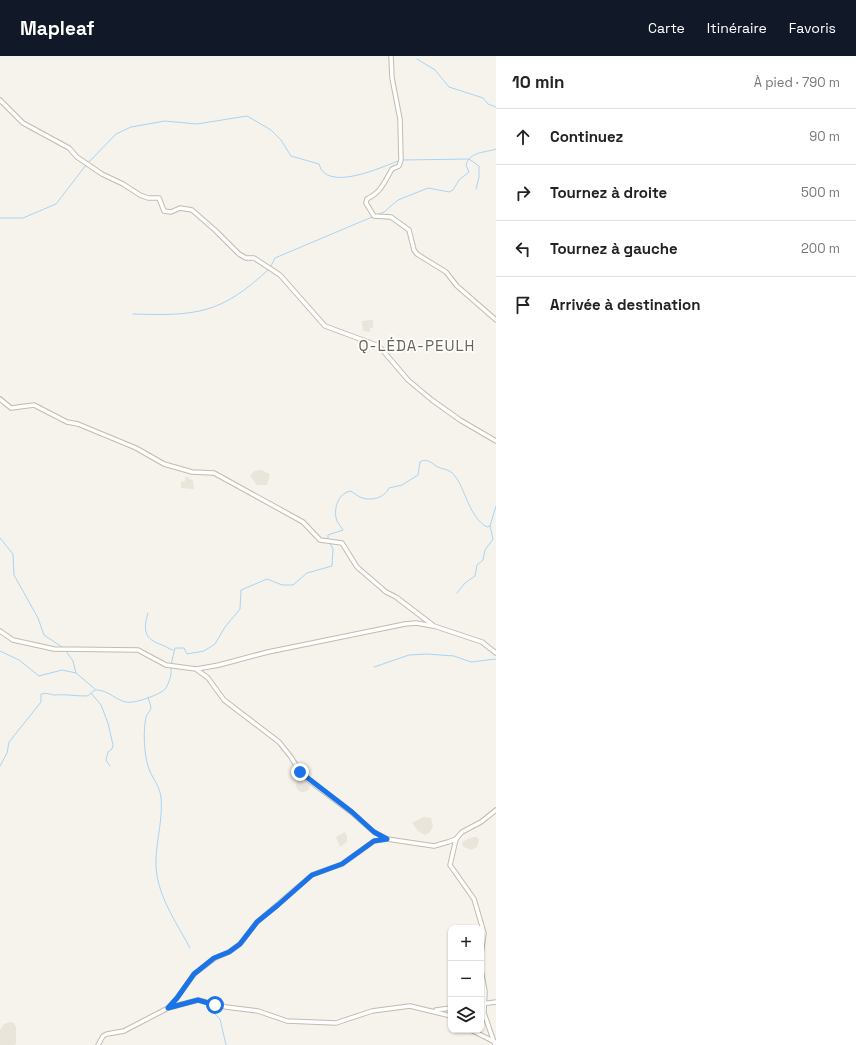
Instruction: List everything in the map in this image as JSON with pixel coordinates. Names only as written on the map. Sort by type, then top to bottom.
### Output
[{"type":"street","points":[[392,56],[392,78],[400,119],[401,160],[399,166],[392,169],[384,186],[377,194],[367,199],[366,203],[374,216],[391,217],[409,230],[414,250],[417,254],[446,272],[457,286],[496,320]]},
{"type":"street","points":[[0,100],[23,123],[69,148],[77,158],[102,174],[123,184],[140,195],[148,198],[159,198],[164,211],[167,213],[180,208],[192,210],[239,254],[246,258],[254,258],[280,275],[325,326],[379,346],[386,351],[408,380],[432,400],[460,420],[496,441]]},
{"type":"street","points":[[0,399],[11,408],[34,405],[67,422],[78,424],[136,448],[164,464],[192,472],[214,474],[241,488],[303,522],[320,540],[342,543],[346,546],[352,561],[364,575],[376,582],[386,592],[396,597],[434,626]]},
{"type":"street","points":[[0,631],[13,640],[54,649],[138,650],[166,665],[196,669],[219,666],[268,652],[416,623],[434,626],[482,642],[496,653]]},
{"type":"street","points":[[196,669],[208,678],[224,700],[279,742],[291,757],[300,772],[307,779],[352,812],[374,832],[387,839]]},
{"type":"street","points":[[482,925],[474,899],[450,865],[456,839],[462,832],[481,822],[496,810]]},
{"type":"street","points":[[168,1008],[194,974],[214,958],[229,952],[240,944],[257,922],[312,875],[342,864],[374,841],[387,839],[434,846],[456,839]]},
{"type":"street","points":[[484,986],[484,998]]},
{"type":"street","points":[[98,1045],[103,1036],[107,1034],[124,1031],[168,1008],[198,1000],[226,1007],[258,1011],[287,1021],[304,1020],[331,1024],[372,1011],[410,1006],[448,1015]]},
{"type":"street","points":[[484,1004],[496,1002]]},
{"type":"street","points":[[432,1011],[448,1008]]},
{"type":"street","points":[[484,1013],[495,1043]]},
{"type":"street","points":[[477,1033],[495,1043]]},
{"type":"shaded area","points":[[373,320],[373,328],[370,328],[370,332],[363,331],[362,321]]},
{"type":"shaded area","points":[[261,470],[270,474],[267,485],[257,485],[250,476],[254,471]]},
{"type":"shaded area","points":[[185,477],[189,477],[189,479],[193,480],[194,489],[181,488],[181,482],[185,481]]},
{"type":"shaded area","points":[[303,778],[308,780],[310,785],[308,790],[303,792],[298,790],[296,785],[298,780]]},
{"type":"shaded area","points":[[423,817],[431,818],[433,826],[430,832],[425,835],[418,831],[412,823]]},
{"type":"shaded area","points":[[345,832],[347,842],[340,847],[336,837]]},
{"type":"shaded area","points":[[477,837],[479,840],[477,847],[471,850],[462,845],[463,841]]},
{"type":"shaded area","points":[[9,1022],[14,1023],[16,1027],[16,1043],[14,1045],[0,1045],[0,1030],[4,1024]]},
{"type":"waterway","points":[[417,59],[435,70],[449,87],[483,98],[488,104],[496,107]]},
{"type":"waterway","points":[[88,163],[116,134],[131,127],[165,121],[197,124],[247,116],[271,130],[281,140],[291,156],[319,164],[324,172],[332,177],[355,176],[398,161]]},
{"type":"waterway","points":[[377,215],[384,212],[398,200],[428,188],[449,192],[453,190],[459,180],[469,172],[466,165],[471,157],[478,153],[496,149]]},
{"type":"waterway","points":[[403,160],[469,159],[479,166],[479,177],[476,189]]},
{"type":"waterway","points":[[0,218],[23,218],[56,204],[86,165]]},
{"type":"waterway","points":[[271,266],[275,258],[372,217]]},
{"type":"waterway","points":[[133,314],[192,313],[207,309],[222,304],[236,295],[252,284],[269,269]]},
{"type":"waterway","points":[[328,540],[328,535],[343,530],[336,518],[336,505],[342,495],[350,491],[366,499],[380,497],[387,492],[389,488],[402,485],[418,475],[420,462],[424,460],[448,470],[456,477],[475,515],[480,522],[487,527],[490,526],[496,506]]},
{"type":"waterway","points":[[457,593],[465,583],[475,576],[477,565],[483,560],[485,550],[493,539],[490,526]]},
{"type":"waterway","points":[[0,538],[13,554],[14,575],[38,618],[44,635],[62,647]]},
{"type":"waterway","points":[[171,665],[175,648],[184,648],[187,654],[204,651],[215,644],[225,627],[240,609],[241,590],[267,579],[282,585],[293,585],[307,573],[332,566],[333,549],[330,543]]},
{"type":"waterway","points":[[148,613],[145,629],[148,637],[156,643],[173,650]]},
{"type":"waterway","points":[[0,651],[19,660],[39,676],[62,670],[76,673],[95,689]]},
{"type":"waterway","points":[[66,651],[73,661],[76,673]]},
{"type":"waterway","points":[[374,667],[409,655],[427,654],[454,656],[471,662],[496,659]]},
{"type":"waterway","points":[[0,766],[7,753],[9,742],[41,702],[41,694],[86,696],[98,690],[106,692],[122,701],[134,702],[163,691],[169,681],[171,668]]},
{"type":"waterway","points":[[91,693],[101,705],[108,723],[113,745],[112,749],[108,752],[106,760],[110,766]]},
{"type":"waterway","points":[[148,697],[151,707],[145,723],[145,748],[149,770],[157,784],[161,797],[161,820],[156,858],[158,882],[172,916],[190,948]]},
{"type":"waterway","points":[[211,1010],[220,1019],[226,1045]]},
{"type":"district","name":"Q-LÉDA-PEULH","points":[[417,346]]},
{"type":"route","points":[[215,1005],[198,1000],[168,1008],[194,974],[214,958],[229,952],[240,944],[257,922],[312,875],[316,872],[342,864],[358,851],[374,841],[387,839],[374,832],[352,812],[307,779],[300,772]]}]
